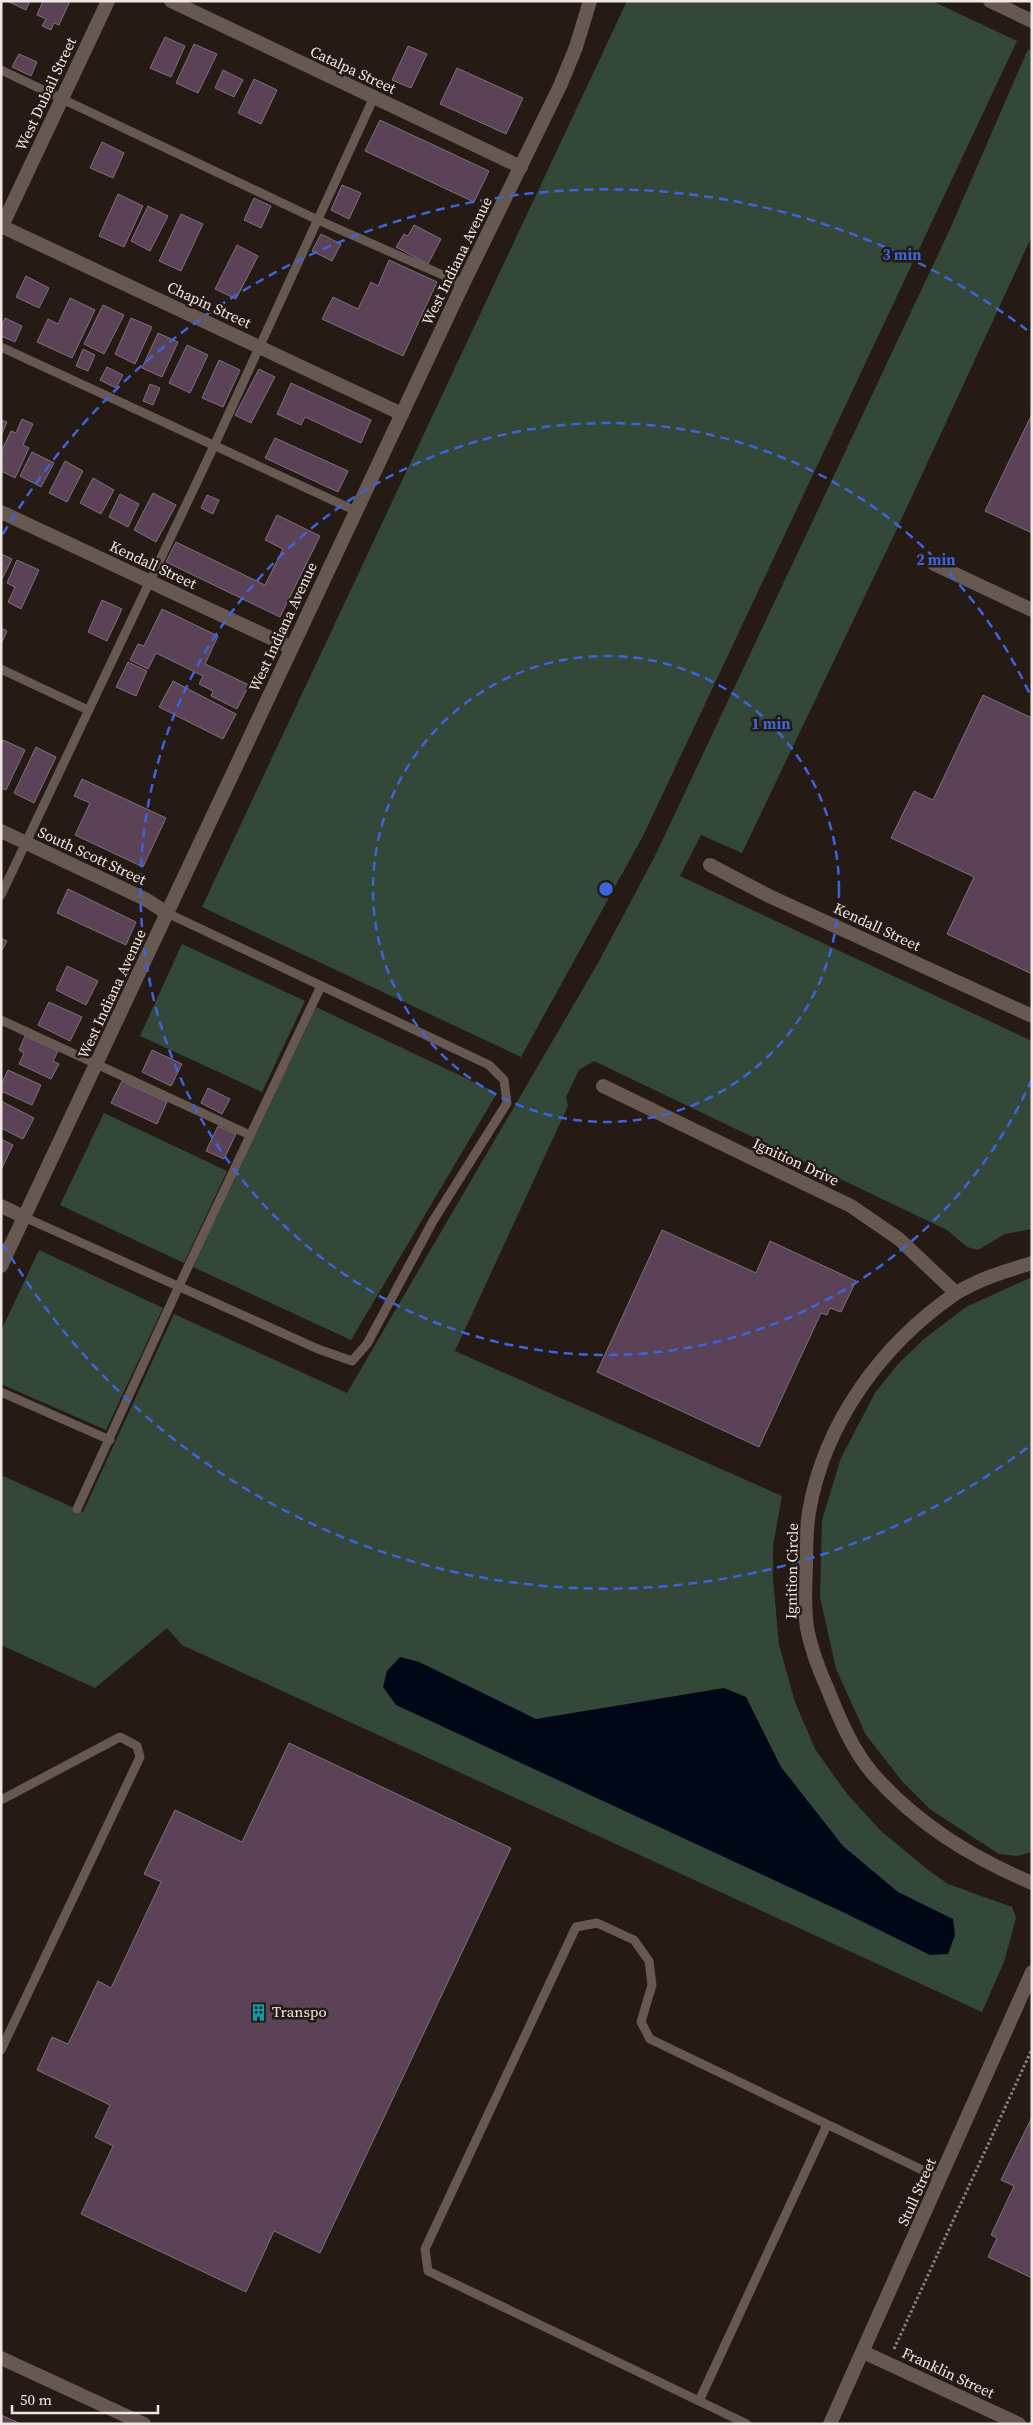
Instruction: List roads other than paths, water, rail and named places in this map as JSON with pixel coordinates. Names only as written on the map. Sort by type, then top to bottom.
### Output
[{"type":"street","name":"West Dubail Street","points":[[2,227],[108,1]]},
{"type":"street","name":"Catalpa Street","points":[[171,1],[521,167]]},
{"type":"street","name":"West Indiana Avenue","points":[[1,1266],[463,284],[521,167],[576,47],[590,1]]},
{"type":"street","points":[[992,2],[1032,21]]},
{"type":"street","name":"Chapin Street","points":[[2,227],[402,414]]},
{"type":"street","name":"Kendall Street","points":[[1,512],[292,648]]},
{"type":"street","points":[[934,564],[1032,610]]},
{"type":"street","name":"South Scott Street","points":[[1,831],[145,899],[167,913]]},
{"type":"street","name":"Kendall Street","points":[[710,865],[769,896],[1032,1016]]},
{"type":"street","name":"Ignition Drive","points":[[603,1086],[851,1206],[899,1239],[956,1293]]},
{"type":"street","points":[[1,1206],[24,1217]]},
{"type":"street","name":"Ignition Circle","points":[[1032,1263],[979,1281],[956,1293],[922,1320],[883,1359],[854,1398],[829,1445],[809,1510],[805,1593],[807,1628],[816,1663],[832,1701],[872,1772],[892,1794],[934,1830],[980,1859],[1032,1883]]},
{"type":"street","name":"Stull Street","points":[[830,2424],[1032,1972]]},
{"type":"street","name":"Franklin Street","points":[[863,2352],[1018,2424]]},
{"type":"street","points":[[1,2358],[144,2424]]},
{"type":"lane","points":[[1,70],[318,220],[463,284]]},
{"type":"lane","points":[[1,895],[148,581],[214,446],[374,97]]},
{"type":"lane","points":[[1,347],[356,512]]},
{"type":"lane","points":[[1,669],[88,710]]},
{"type":"lane","points":[[24,1217],[318,1349],[352,1362],[367,1344],[433,1221],[507,1103],[504,1080],[489,1065],[167,913]]},
{"type":"lane","points":[[77,1509],[179,1286],[321,986]]},
{"type":"lane","points":[[1,1020],[250,1135]]},
{"type":"lane","points":[[1,1392],[110,1440]]},
{"type":"lane","points":[[1,1800],[120,1737],[137,1746],[140,1757],[1,2050]]},
{"type":"lane","points":[[747,2424],[428,2271],[425,2249],[576,1927],[597,1923],[604,1926],[634,1940],[649,1961],[652,1985],[641,2022],[650,2039],[941,2179]]},
{"type":"lane","points":[[699,2401],[827,2124]]},
{"type":"water","points":[[400,1657],[419,1662],[536,1719],[724,1688],[746,1697],[781,1767],[843,1846],[898,1892],[953,1919],[955,1935],[948,1954],[930,1955],[847,1914],[396,1705],[383,1687],[387,1671]]},
{"type":"place","name":"Transpo","points":[[258,2012]]}]
